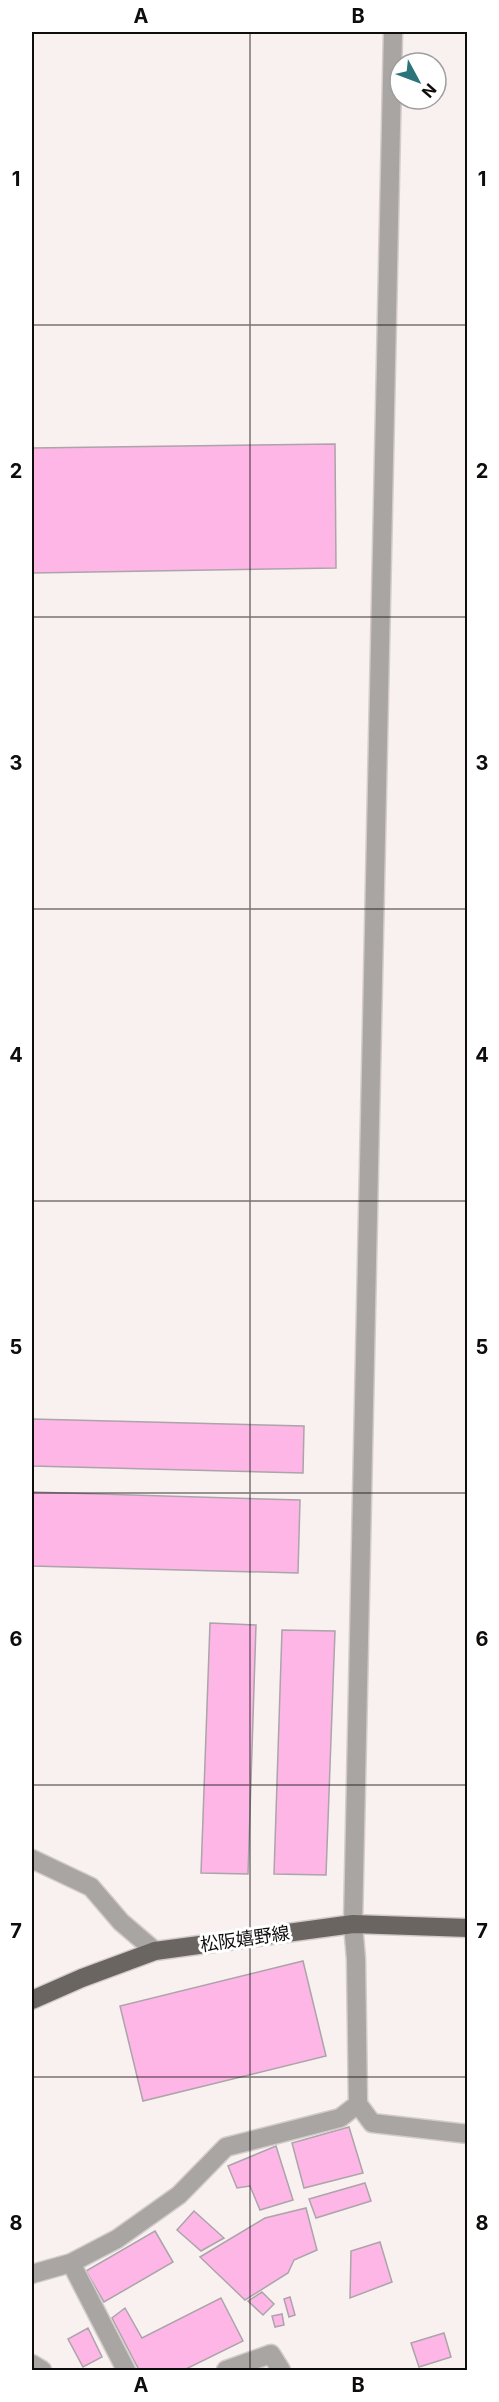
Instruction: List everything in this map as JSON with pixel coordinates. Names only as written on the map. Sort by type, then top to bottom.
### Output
[{"type":"main road","name":"松阪嬉野線","points":[[32,2000],[82,1978],[156,1951],[353,1924],[468,1928]]},
{"type":"street","points":[[393,32],[353,1924],[356,1959],[358,2104],[372,2123],[468,2133]]},
{"type":"street","points":[[32,1859],[91,1887],[121,1922],[156,1951]]},
{"type":"street","points":[[32,2274],[71,2263],[117,2239],[179,2195],[226,2146],[340,2118],[358,2104]]},
{"type":"street","points":[[71,2263],[126,2370]]},
{"type":"street","points":[[226,2370],[271,2354],[281,2370]]},
{"type":"street","points":[[32,2364],[42,2370]]},
{"type":"building","points":[[335,444],[336,568],[32,573],[32,448]]},
{"type":"building","points":[[32,1419],[304,1426],[303,1473],[32,1466]]},
{"type":"building","points":[[32,1492],[300,1500],[298,1573],[32,1566]]},
{"type":"building","points":[[210,1623],[256,1625],[248,1874],[201,1873]]},
{"type":"building","points":[[282,1630],[335,1631],[326,1875],[274,1874]]},
{"type":"building","points":[[303,1961],[326,2056],[143,2101],[120,2006]]},
{"type":"building","points":[[349,2127],[363,2173],[304,2188],[292,2143]]},
{"type":"building","points":[[276,2146],[293,2200],[260,2210],[250,2186],[237,2188],[228,2166]]},
{"type":"building","points":[[365,2183],[371,2201],[316,2218],[309,2199]]},
{"type":"building","points":[[306,2208],[317,2250],[294,2260],[288,2273],[245,2300],[200,2257],[265,2218]]},
{"type":"building","points":[[194,2211],[224,2238],[201,2251],[177,2230]]},
{"type":"building","points":[[155,2231],[173,2262],[104,2302],[86,2271]]},
{"type":"building","points":[[380,2242],[392,2282],[350,2298],[351,2251]]},
{"type":"building","points":[[262,2292],[274,2304],[263,2315],[248,2301]]},
{"type":"building","points":[[290,2297],[295,2315],[289,2317],[284,2299]]},
{"type":"building","points":[[221,2298],[243,2341],[184,2370],[139,2370],[112,2318],[125,2308],[142,2338]]},
{"type":"building","points":[[282,2314],[284,2325],[275,2327],[272,2316]]},
{"type":"building","points":[[88,2328],[102,2357],[83,2367],[68,2339]]},
{"type":"building","points":[[444,2333],[451,2357],[419,2367],[411,2343]]}]
